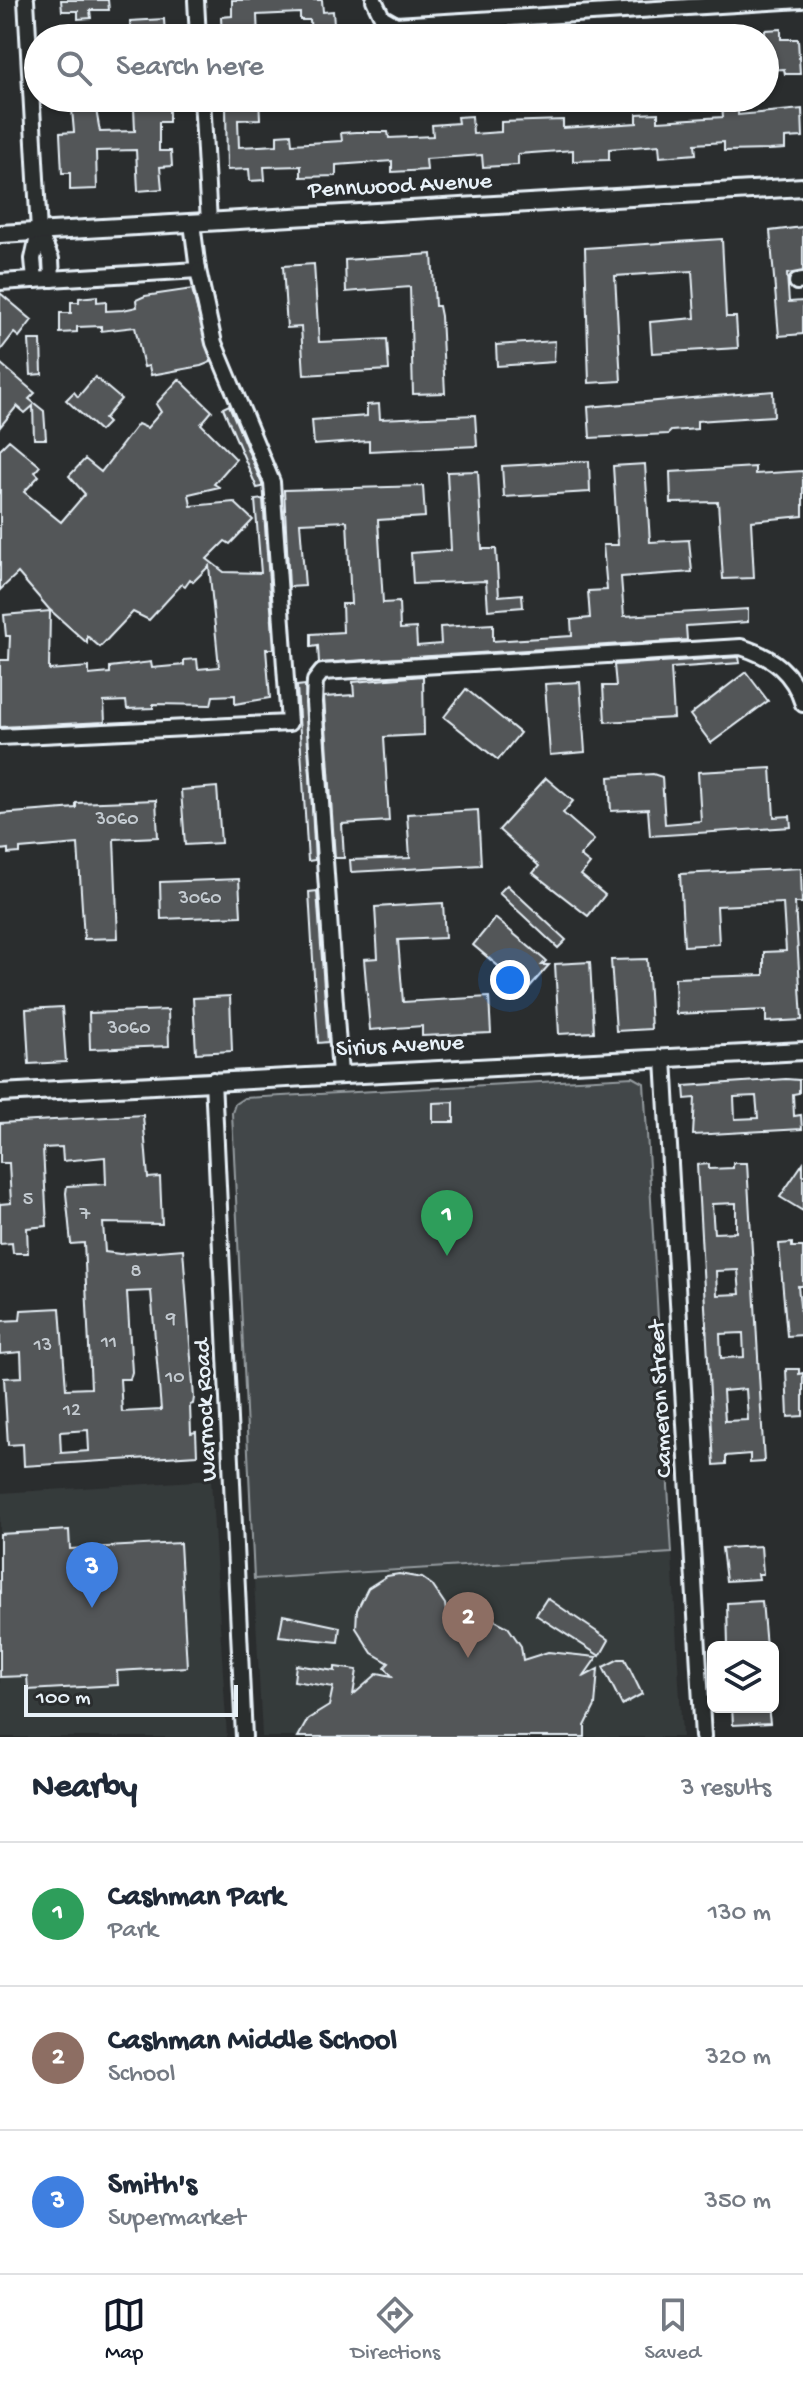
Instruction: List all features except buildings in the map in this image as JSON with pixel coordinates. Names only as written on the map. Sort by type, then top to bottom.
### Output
[{"type":"street","points":[[26,0],[27,24]]},
{"type":"street","points":[[196,0],[197,24]]},
{"type":"street","points":[[374,0],[382,17],[394,24]]},
{"type":"street","points":[[412,24],[802,0]]},
{"type":"street","points":[[32,112],[39,232],[33,259],[35,280]]},
{"type":"street","points":[[0,737],[289,723],[272,482],[214,343],[198,270],[202,112]]},
{"type":"street","name":"Pennwood Avenue","points":[[0,234],[803,187]]},
{"type":"street","points":[[39,232],[51,259],[52,279]]},
{"type":"street","points":[[0,282],[198,270]]},
{"type":"street","points":[[340,1074],[314,703],[315,681],[322,672],[741,647],[766,655],[782,667],[797,685],[803,704]]},
{"type":"street","name":"Sirius Avenue","points":[[0,1093],[803,1051]]},
{"type":"street","name":"Cameron Street","points":[[664,1059],[703,1737]]},
{"type":"street","name":"Warnock Road","points":[[213,1080],[244,1737]]},
{"type":"shaded area","points":[[633,1077],[644,1083],[672,1553],[254,1579],[232,1113],[235,1104],[244,1098]]},
{"type":"shaded area","points":[[211,1480],[227,1737],[0,1737],[0,1493]]},
{"type":"shaded area","points":[[672,1553],[682,1737],[262,1737],[254,1579]]},
{"type":"place","name":"Cashman Park","points":[[447,1256]]},
{"type":"place","name":"Smith's","points":[[92,1608]]},
{"type":"place","name":"Cashman Middle School","points":[[468,1658]]}]
